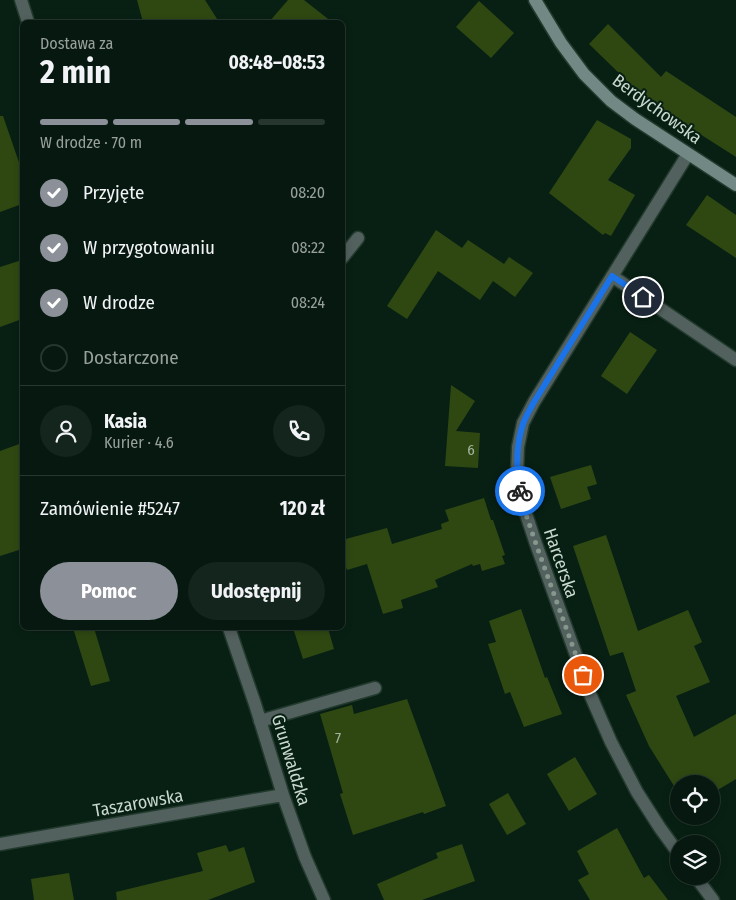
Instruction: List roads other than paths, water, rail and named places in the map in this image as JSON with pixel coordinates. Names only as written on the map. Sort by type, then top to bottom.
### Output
[{"type":"street","points":[[21,0],[27,20]]},
{"type":"street","name":"Berdychowska","points":[[535,0],[561,43],[584,74],[617,105],[635,120],[736,185]]},
{"type":"street","name":"Harcerska","points":[[670,842],[637,792],[611,742],[590,694],[533,537],[523,506],[517,474],[518,446],[523,423],[534,402],[688,154]]},
{"type":"street","points":[[345,254],[358,238]]},
{"type":"street","points":[[612,276],[736,360]]},
{"type":"street","name":"Grunwaldzka","points":[[230,630],[283,795],[305,857],[324,900]]},
{"type":"street","points":[[260,721],[375,688]]},
{"type":"street","name":"Taszarowska","points":[[0,844],[283,795]]},
{"type":"street","points":[[702,885],[713,900]]}]
